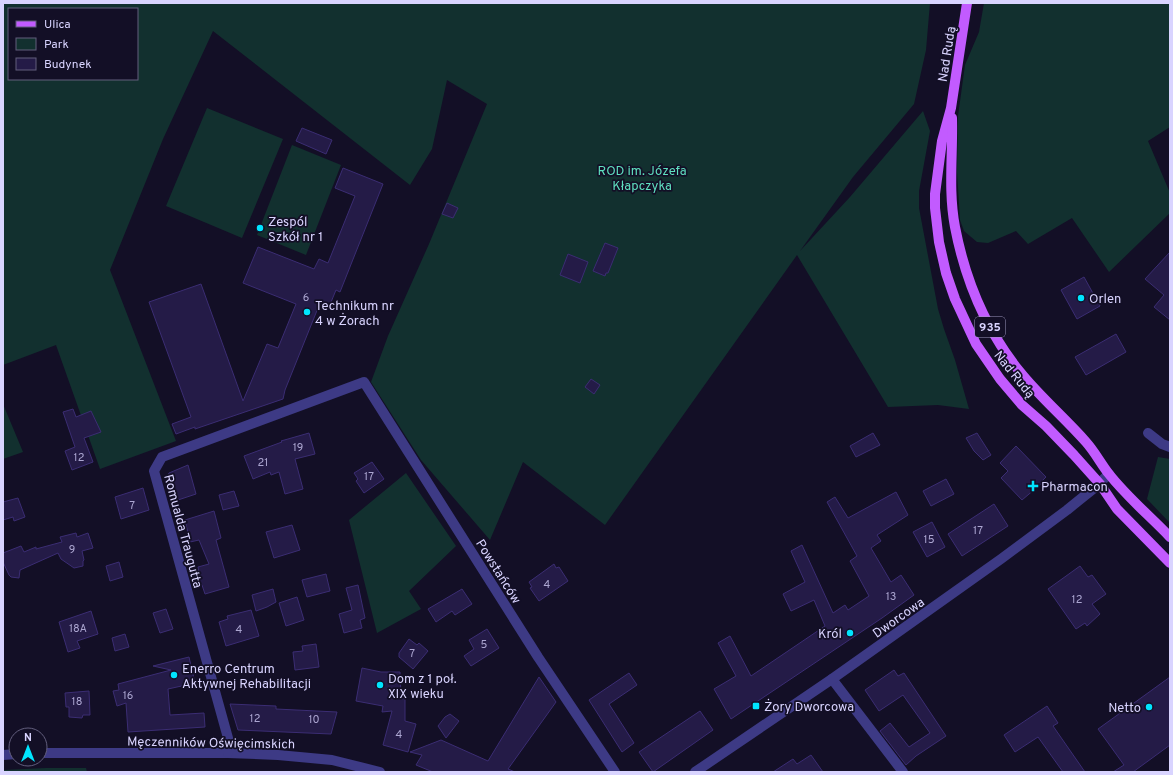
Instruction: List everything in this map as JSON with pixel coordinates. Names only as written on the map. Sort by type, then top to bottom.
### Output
[{"type":"main road","name":"Nad Rudą","points":[[967,3],[951,108],[942,141],[936,179],[935,208],[939,242],[946,273],[958,307],[976,344],[1000,379],[1022,405],[1046,426],[1100,484],[1117,509],[1170,563]]},
{"type":"main road","name":"Nad Rudą","points":[[951,108],[951,193],[953,214],[964,263],[970,282],[987,322],[1001,346],[1020,372],[1087,443],[1109,474],[1170,537]]},
{"type":"street","name":"Romualda Traugutta","points":[[228,753],[228,738],[154,471],[162,457],[364,382]]},
{"type":"street","name":"Powstańców","points":[[364,382],[546,669],[615,772]]},
{"type":"street","points":[[1148,434],[1162,444],[1170,447]]},
{"type":"street","name":"Dworcowa","points":[[695,772],[832,679],[1001,559],[1067,510],[1100,484],[1109,474]]},
{"type":"street","points":[[832,679],[903,772]]},
{"type":"street","name":"Męczenników Oświęcimskich","points":[[48,753],[228,753],[278,755],[332,760],[380,772]]},
{"type":"green space","name":"ROD im. Józefa Kłapczyka","points":[[3,3],[930,3],[926,50],[914,104],[853,177],[800,251],[850,197],[923,111],[930,131],[919,191],[919,208],[938,309],[969,409],[938,405],[888,407],[797,255],[605,525],[523,462],[490,540],[421,460],[371,382],[388,336],[429,244],[487,104],[447,80],[432,149],[410,185],[213,31],[163,139],[110,270],[176,441],[100,469],[56,345],[3,365]]},
{"type":"green space","points":[[984,3],[1170,3],[1170,127],[1148,141],[1170,193],[1170,213],[1109,272],[1072,218],[1028,244],[1016,231],[988,243],[977,242],[964,231],[960,220],[957,172],[958,116],[965,65],[979,32]]},
{"type":"green space","points":[[207,108],[283,139],[242,238],[166,206]]},
{"type":"green space","points":[[292,145],[341,165],[306,255],[257,235]]},
{"type":"green space","points":[[3,404],[23,452],[3,459]]},
{"type":"green space","points":[[1158,457],[1170,459],[1170,523],[1147,499]]},
{"type":"green space","points":[[406,473],[456,546],[409,591],[421,609],[377,633],[349,520]]},
{"type":"green space","points":[[86,768],[87,772],[3,772],[3,770]]},
{"type":"building","points":[[302,128],[332,140],[326,154],[296,141]]},
{"type":"building","points":[[343,168],[383,184],[340,292],[336,290],[329,307],[320,303],[285,390],[283,399],[176,434],[172,424],[191,417],[149,302],[201,284],[243,401],[267,344],[278,348],[296,304],[243,283],[258,247],[314,269],[319,259],[328,263],[355,196],[335,188]]},
{"type":"building","points":[[447,203],[458,208],[453,218],[442,214]]},
{"type":"building","points":[[605,243],[618,248],[608,273],[606,273],[605,276],[593,271]]},
{"type":"building","points":[[1170,252],[1170,320],[1154,307],[1164,295],[1145,279]]},
{"type":"building","points":[[568,254],[588,262],[580,283],[560,275]]},
{"type":"building","name":"Orlen","points":[[1084,277],[1100,306],[1077,319],[1061,290]]},
{"type":"building","points":[[1116,334],[1126,352],[1086,375],[1075,357]]},
{"type":"building","points":[[591,379],[600,385],[594,394],[585,387]]},
{"type":"building","points":[[73,409],[76,417],[91,411],[101,432],[84,438],[93,462],[72,470],[65,451],[75,447],[63,412]]},
{"type":"building","points":[[309,433],[315,454],[295,459],[303,489],[285,494],[279,472],[271,475],[270,472],[253,479],[244,456],[282,442],[281,441]]},
{"type":"building","points":[[873,433],[880,445],[856,457],[850,446]]},
{"type":"building","points":[[977,433],[991,455],[983,460],[974,451],[966,438]]},
{"type":"building","points":[[1016,446],[1046,477],[1041,482],[1042,483],[1022,500],[1001,478],[1008,471],[1000,463]]},
{"type":"building","points":[[372,462],[384,479],[364,493],[356,481],[358,479],[354,473]]},
{"type":"building","points":[[188,465],[196,494],[172,502],[166,480],[169,473]]},
{"type":"building","points":[[946,479],[954,494],[931,506],[923,491]]},
{"type":"building","points":[[143,488],[149,510],[121,519],[115,497]]},
{"type":"building","points":[[234,491],[239,506],[223,510],[219,495]]},
{"type":"building","points":[[896,492],[908,515],[877,535],[881,541],[871,548],[891,582],[901,575],[914,595],[731,719],[714,689],[736,676],[718,643],[730,636],[751,676],[825,626],[814,600],[791,611],[783,594],[805,582],[791,551],[802,545],[833,613],[845,605],[848,610],[869,596],[850,561],[857,556],[827,502],[835,497],[848,518]]},
{"type":"building","points":[[18,498],[25,517],[14,521],[13,517],[3,520],[3,502]]},
{"type":"building","points":[[994,504],[1008,526],[962,556],[948,534]]},
{"type":"building","points":[[214,511],[221,538],[216,540],[229,587],[205,594],[202,585],[199,583],[197,578],[199,574],[198,567],[209,564],[199,540],[190,542],[185,520]]},
{"type":"building","points":[[932,522],[945,547],[927,557],[913,532]]},
{"type":"building","points":[[292,525],[300,550],[274,558],[266,532]]},
{"type":"building","points":[[76,533],[77,537],[88,533],[93,548],[82,551],[84,560],[83,566],[74,568],[61,559],[58,553],[20,570],[19,578],[11,577],[9,575],[3,562],[3,553],[21,546],[24,552],[36,547],[36,549],[62,542],[60,537]]},
{"type":"building","points":[[119,562],[123,577],[110,581],[106,566]]},
{"type":"building","points":[[554,564],[556,568],[559,567],[568,581],[539,601],[530,588],[532,587],[529,582]]},
{"type":"building","points":[[1080,566],[1088,577],[1092,575],[1106,594],[1092,604],[1100,614],[1087,626],[1085,623],[1076,629],[1048,589]]},
{"type":"building","points":[[326,574],[330,591],[307,597],[302,580]]},
{"type":"building","points":[[358,585],[365,618],[360,620],[362,628],[344,633],[339,614],[352,610],[346,588]]},
{"type":"building","points":[[273,589],[276,602],[256,611],[252,595]]},
{"type":"building","points":[[462,589],[472,604],[455,615],[452,611],[436,622],[428,609]]},
{"type":"building","points":[[297,597],[304,620],[286,626],[279,603]]},
{"type":"building","points":[[166,609],[173,629],[160,633],[153,613]]},
{"type":"building","points":[[251,610],[259,636],[226,646],[219,622],[228,619],[227,616]]},
{"type":"building","points":[[91,611],[98,634],[77,641],[80,648],[68,652],[59,622]]},
{"type":"building","points":[[487,629],[499,648],[471,666],[464,656],[474,649],[469,640]]},
{"type":"building","points":[[125,634],[129,647],[115,651],[112,638]]},
{"type":"building","points":[[409,639],[417,645],[419,643],[428,651],[413,669],[399,657],[399,653]]},
{"type":"building","points":[[316,644],[319,667],[295,670],[293,652],[303,651],[302,646]]},
{"type":"building","points":[[189,657],[195,683],[168,689],[170,715],[204,713],[205,727],[128,732],[126,703],[117,706],[113,691],[119,690],[118,684],[171,670],[153,666]]},
{"type":"building","name":"Dom z 1 poł. XIX wieku","points":[[362,668],[381,672],[400,672],[401,697],[405,697],[405,721],[416,724],[408,752],[383,745],[392,711],[382,712],[383,706],[356,701]]},
{"type":"building","points":[[894,670],[898,676],[904,673],[946,736],[916,756],[906,765],[880,731],[890,723],[909,747],[930,733],[903,695],[879,711],[865,690]]},
{"type":"building","points":[[629,673],[637,685],[609,704],[634,743],[622,752],[589,700]]},
{"type":"building","points":[[539,677],[556,702],[508,769],[515,772],[433,772],[416,765],[422,755],[410,752],[441,740],[488,761]]},
{"type":"building","name":"Netto","points":[[1170,677],[1170,745],[1133,772],[1113,772],[1124,765],[1098,729]]},
{"type":"building","points":[[89,691],[90,715],[83,715],[82,718],[69,717],[69,707],[66,707],[65,693]]},
{"type":"building","points":[[230,704],[276,706],[276,709],[337,712],[331,734],[238,730]]},
{"type":"building","points":[[1047,706],[1058,723],[1053,726],[1085,772],[1063,772],[1038,737],[1015,752],[1004,735]]},
{"type":"building","points":[[700,711],[713,730],[653,772],[639,752]]},
{"type":"building","points":[[450,714],[459,721],[446,738],[438,726],[445,717]]},
{"type":"building","points":[[811,755],[823,772],[773,772],[793,759],[797,764]]},
{"type":"place","name":"Zespól Szkół nr 1","points":[[260,228]]},
{"type":"place","name":"Orlen","points":[[1081,298]]},
{"type":"place","name":"Technikum nr 4 w Żorach","points":[[307,312]]},
{"type":"place","name":"Pharmacon","points":[[1033,486]]},
{"type":"place","name":"Król","points":[[850,633]]},
{"type":"place","name":"Enerro Centrum Aktywnej Rehabilitacji","points":[[174,675]]},
{"type":"place","name":"Dom z 1 poł. XIX wieku","points":[[380,685]]},
{"type":"place","name":"Żory Dworcowa","points":[[756,706]]},
{"type":"place","name":"Netto","points":[[1149,707]]}]
